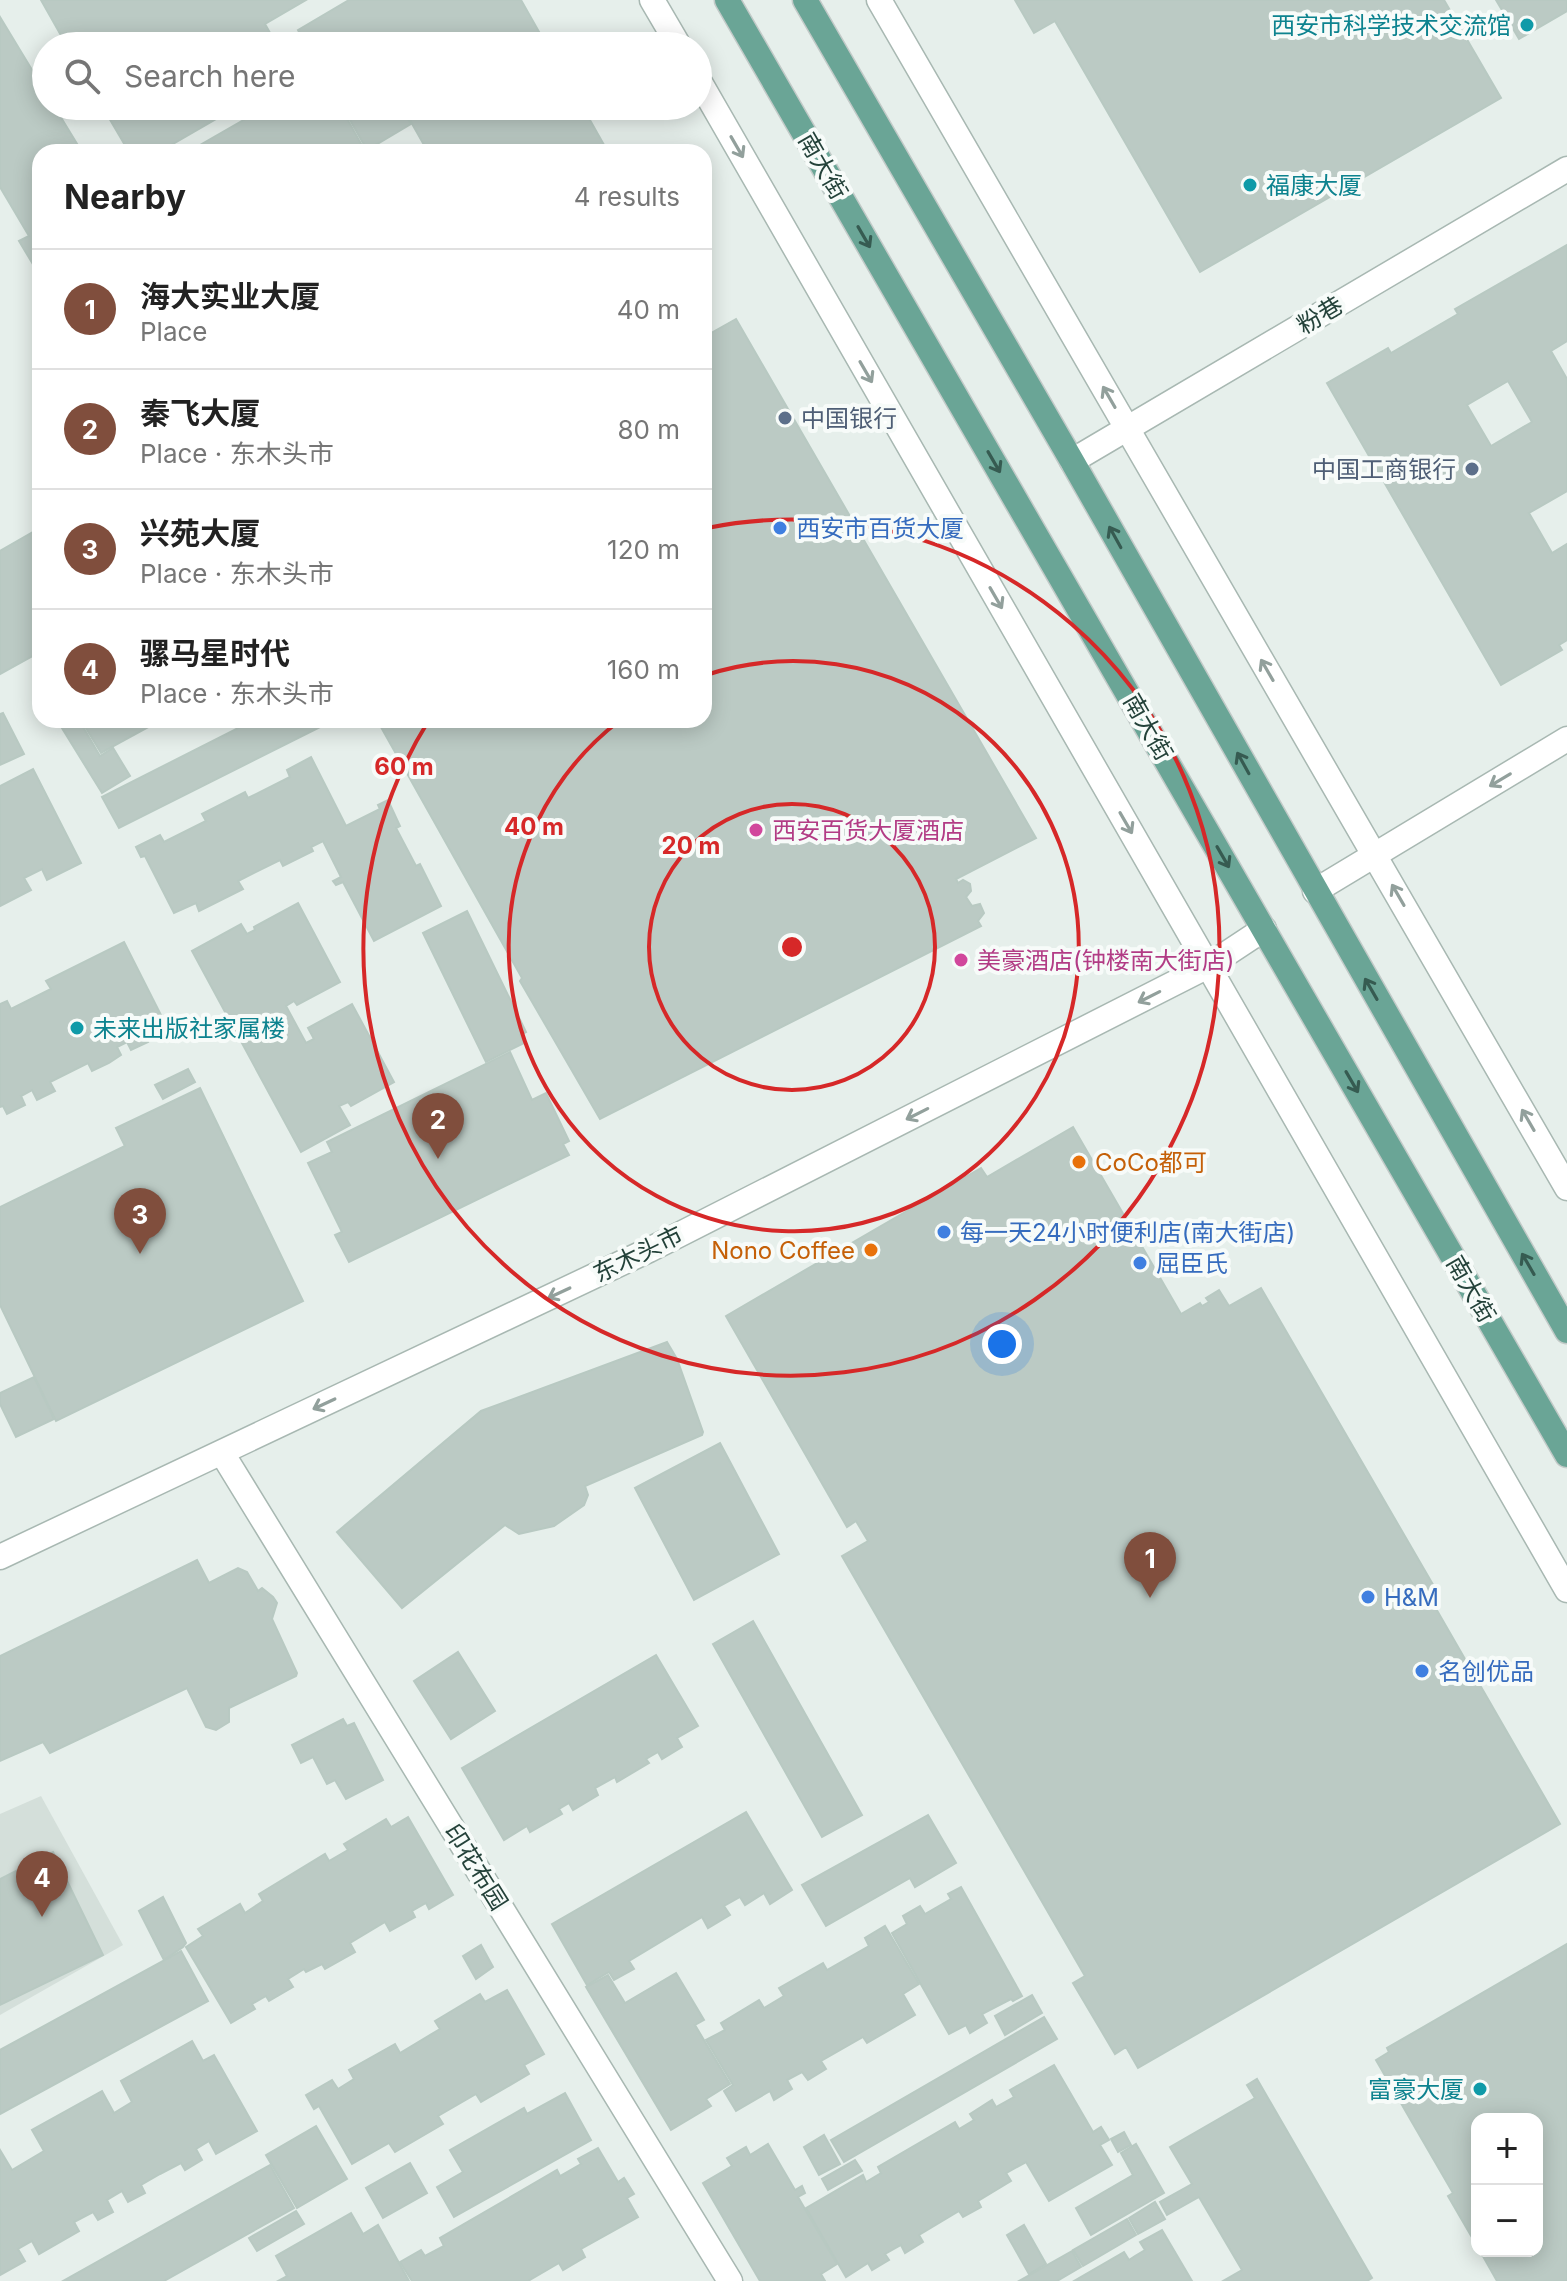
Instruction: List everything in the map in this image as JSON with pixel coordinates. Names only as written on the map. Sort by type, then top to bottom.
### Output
[{"type":"main road","name":"南大街","points":[[727,0],[1567,1455]]},
{"type":"main road","points":[[805,0],[1072,461],[1567,1331]]},
{"type":"street","points":[[652,0],[671,32]]},
{"type":"street","points":[[879,0],[1567,1188]]},
{"type":"street","points":[[712,103],[1567,1590]]},
{"type":"street","name":"粉巷","points":[[1072,461],[1567,169]]},
{"type":"street","points":[[1315,891],[1567,739]]},
{"type":"street","name":"东木头市","points":[[0,1557],[649,1250],[1208,966],[1264,929]]},
{"type":"street","name":"印花布园","points":[[222,1453],[730,2281]]},
{"type":"shaded area","points":[[41,1796],[123,1945],[0,2015],[0,1814]]},
{"type":"building","points":[[41,0],[306,0],[265,24],[270,32],[59,32]]},
{"type":"building","points":[[349,0],[521,0],[539,32],[299,32]]},
{"type":"building","name":"福康大厦","points":[[1015,0],[1444,0],[1501,98],[1200,272],[1055,21],[1034,33]]},
{"type":"building","name":"西安市科学技术交流馆","points":[[1496,0],[1567,0],[1567,11],[1519,39]]},
{"type":"building","points":[[0,17],[32,70],[32,120],[63,120],[77,144],[32,144],[32,263],[19,241],[29,236],[0,187]]},
{"type":"building","points":[[110,120],[214,120],[173,144],[124,144]]},
{"type":"building","points":[[244,120],[348,120],[361,144],[202,144]]},
{"type":"building","points":[[350,120],[409,120],[411,124],[377,144],[364,144]]},
{"type":"building","points":[[410,120],[590,120],[603,144],[423,144]]},
{"type":"building","name":"中国工商银行","points":[[1567,245],[1567,341],[1551,351],[1567,379],[1567,491],[1529,513],[1552,553],[1567,544],[1567,640],[1559,645],[1562,650],[1501,685],[1327,383],[1388,348],[1391,353],[1458,314],[1455,309]],"holes":[[[1508,381],[1532,422],[1491,446],[1467,405]]]},
{"type":"building","name":"西安市百货大厦","points":[[736,319],[1036,838],[956,879],[958,883],[963,880],[970,884],[971,891],[966,897],[972,906],[980,904],[984,913],[978,921],[981,926],[600,1119],[520,981],[522,978],[381,728],[712,728],[712,332]]},
{"type":"building","points":[[32,533],[32,656],[0,674],[0,551]]},
{"type":"building","points":[[3,713],[24,754],[0,765],[0,714]]},
{"type":"building","points":[[62,728],[84,728],[100,756],[113,748],[130,776],[102,793]]},
{"type":"building","points":[[86,728],[146,728],[101,753]]},
{"type":"building","points":[[238,728],[318,728],[119,828],[102,797]]},
{"type":"building","points":[[311,757],[346,826],[380,809],[378,805],[388,800],[400,826],[396,828],[416,866],[420,864],[441,906],[374,941],[343,882],[336,885],[333,881],[341,877],[323,841],[311,847],[313,851],[283,866],[280,860],[238,881],[243,889],[199,911],[196,903],[174,913],[145,856],[141,857],[136,847],[160,835],[164,842],[206,821],[202,814],[245,792],[248,798],[290,777],[287,770]]},
{"type":"building","points":[[33,769],[81,863],[47,880],[42,869],[24,878],[31,890],[0,906],[0,786]]},
{"type":"building","points":[[298,903],[340,982],[297,1005],[294,1001],[286,1006],[306,1043],[314,1039],[308,1028],[352,1004],[394,1082],[351,1106],[348,1102],[339,1106],[350,1125],[301,1152],[192,951],[241,924],[247,934]]},
{"type":"building","points":[[467,911],[526,1032],[520,1035],[524,1043],[486,1062],[423,933]]},
{"type":"building","name":"未来出版社家属楼","points":[[124,942],[165,1023],[144,1033],[148,1042],[131,1050],[127,1042],[117,1047],[121,1055],[109,1063],[92,1071],[88,1063],[50,1082],[55,1091],[37,1100],[32,1090],[21,1096],[25,1105],[7,1114],[3,1106],[0,1107],[0,1004],[7,1001],[11,1009],[51,989],[46,981]]},
{"type":"building","points":[[510,1052],[532,1100],[546,1093],[569,1141],[563,1144],[569,1155],[349,1262],[335,1235],[342,1232],[308,1163],[332,1152],[327,1142]]},
{"type":"building","points":[[188,1069],[195,1082],[163,1099],[155,1085]]},
{"type":"building","points":[[200,1088],[303,1301],[56,1421],[0,1305],[0,1207],[125,1146],[116,1128]]},
{"type":"building","points":[[1073,1127],[1181,1314],[1200,1303],[1202,1306],[1209,1302],[1206,1298],[1219,1290],[1229,1306],[1261,1288],[1439,1595],[1431,1600],[1560,1824],[1138,2068],[1126,2047],[1115,2054],[1073,1983],[1085,1976],[842,1556],[868,1541],[856,1521],[847,1527],[726,1316],[981,1168],[987,1177]]},
{"type":"building","points":[[667,1342],[677,1359],[702,1435],[585,1486],[588,1495],[584,1505],[554,1526],[519,1534],[505,1525],[402,1608],[337,1532],[481,1411]]},
{"type":"building","points":[[34,1377],[54,1419],[16,1437],[0,1404],[0,1393]]},
{"type":"building","points":[[720,1443],[779,1554],[694,1600],[635,1488]]},
{"type":"building","points":[[197,1560],[209,1583],[238,1568],[247,1572],[258,1591],[262,1588],[273,1597],[277,1603],[272,1619],[296,1676],[229,1708],[229,1722],[216,1730],[206,1727],[187,1688],[50,1753],[43,1742],[0,1761],[0,1656]]},
{"type":"building","points":[[753,1621],[862,1815],[822,1837],[713,1644]]},
{"type":"building","points":[[458,1652],[495,1711],[451,1739],[414,1681]]},
{"type":"building","points":[[656,1655],[698,1726],[677,1738],[682,1747],[662,1759],[658,1752],[646,1759],[649,1763],[617,1782],[615,1777],[595,1788],[598,1795],[573,1810],[569,1803],[559,1809],[562,1814],[530,1832],[527,1826],[504,1840],[462,1768]]},
{"type":"building","points":[[343,1719],[347,1726],[354,1723],[383,1780],[346,1799],[335,1780],[327,1784],[313,1757],[301,1763],[292,1745]]},
{"type":"building","points":[[746,1812],[792,1890],[770,1904],[764,1893],[745,1905],[740,1897],[724,1906],[730,1915],[708,1928],[702,1917],[629,1961],[634,1969],[614,1980],[609,1972],[587,1985],[552,1924]]},
{"type":"building","points":[[928,1815],[956,1863],[915,1887],[910,1878],[826,1926],[802,1885]]},
{"type":"building","points":[[408,1817],[453,1895],[429,1909],[426,1903],[412,1911],[415,1917],[390,1931],[385,1922],[350,1943],[355,1952],[325,1969],[322,1964],[306,1972],[304,1969],[288,1979],[293,1987],[269,2001],[266,1996],[252,2004],[255,2009],[231,2023],[186,1947],[203,1936],[198,1929],[240,1904],[245,1913],[263,1901],[259,1894],[325,1854],[329,1861],[348,1850],[344,1844],[386,1819],[391,1827]]},
{"type":"building","points":[[53,1852],[103,1955],[0,2005],[0,1879]]},
{"type":"building","points":[[961,1887],[1022,1996],[982,2014],[987,2023],[970,2033],[966,2025],[949,2034],[892,1933],[907,1924],[903,1916],[920,1906],[925,1914],[951,1899],[948,1894]]},
{"type":"building","points":[[163,1897],[186,1943],[164,1960],[139,1911]]},
{"type":"building","points":[[885,1926],[919,1984],[903,1994],[915,2015],[867,2043],[863,2037],[821,2061],[826,2069],[808,2080],[802,2072],[787,2080],[792,2089],[774,2100],[770,2091],[736,2111],[724,2091],[733,2085],[706,2040],[725,2030],[721,2023],[759,2000],[764,2008],[784,1996],[779,1988],[823,1963],[827,1970],[869,1946],[865,1938]]},
{"type":"building","name":"富豪大厦","points":[[1567,1944],[1567,2281],[1497,2281],[1483,2257],[1543,2257],[1543,2113],[1471,2113],[1471,2236],[1448,2196],[1453,2193],[1376,2060],[1389,2052],[1387,2048]]},
{"type":"building","points":[[481,1945],[493,1967],[476,1979],[463,1956]]},
{"type":"building","points":[[181,1951],[208,2001],[0,2114],[0,2050]]},
{"type":"building","points":[[676,1973],[704,2020],[695,2025],[730,2084],[706,2099],[711,2106],[671,2130],[586,1987],[608,1975],[625,2003]]},
{"type":"building","points":[[507,1990],[544,2054],[524,2065],[529,2074],[481,2102],[476,2094],[438,2116],[443,2124],[395,2152],[389,2143],[352,2164],[319,2106],[314,2109],[306,2095],[332,2080],[338,2089],[354,2079],[349,2070],[395,2044],[400,2053],[440,2029],[435,2021],[480,1994],[485,2002]]},
{"type":"building","points":[[1032,1995],[1042,2013],[1005,2035],[995,2016]]},
{"type":"building","points":[[1044,2017],[1057,2039],[844,2162],[831,2140]]},
{"type":"building","points":[[192,2041],[203,2061],[214,2055],[257,2131],[216,2154],[209,2141],[196,2149],[202,2160],[185,2170],[181,2163],[160,2174],[141,2185],[145,2193],[128,2202],[122,2191],[107,2200],[113,2212],[98,2220],[93,2212],[74,2222],[79,2231],[39,2254],[32,2241],[18,2249],[25,2261],[0,2275],[0,2150],[12,2170],[44,2151],[32,2130],[102,2091],[114,2113],[132,2102],[121,2081]]},
{"type":"building","points":[[1054,2065],[1093,2132],[1101,2127],[1109,2140],[1100,2145],[1112,2165],[1049,2201],[1026,2162],[1006,2173],[1011,2181],[978,2201],[981,2207],[963,2217],[959,2211],[919,2235],[923,2242],[905,2253],[901,2245],[885,2254],[889,2260],[872,2270],[868,2263],[846,2277],[806,2208],[863,2175],[866,2182],[881,2173],[878,2167],[955,2122],[959,2129],[974,2120],[970,2114],[992,2100],[996,2107],[1014,2097],[1010,2090]]},
{"type":"building","points":[[1257,2079],[1372,2278],[1367,2281],[1223,2281],[1242,2270],[1199,2197],[1167,2215],[1160,2202],[1192,2184],[1170,2147],[1255,2098],[1247,2085]]},
{"type":"building","points":[[565,2093],[591,2140],[454,2217],[437,2187],[463,2172],[450,2150],[524,2108],[527,2114]]},
{"type":"building","points":[[316,2126],[347,2179],[297,2208],[266,2155]]},
{"type":"building","points":[[1124,2132],[1131,2145],[1118,2152],[1111,2139]]},
{"type":"building","points":[[824,2135],[840,2164],[819,2175],[804,2147]]},
{"type":"building","points":[[768,2144],[795,2190],[802,2186],[805,2193],[798,2197],[837,2264],[821,2274],[825,2281],[760,2281],[703,2183],[732,2166],[727,2158],[746,2147],[750,2155]]},
{"type":"building","points":[[1136,2144],[1164,2193],[1091,2235],[1076,2208],[1133,2175],[1121,2153]]},
{"type":"building","points":[[598,2148],[618,2182],[624,2178],[634,2194],[627,2198],[638,2217],[581,2249],[585,2257],[563,2270],[559,2263],[528,2281],[412,2281],[400,2262],[421,2250],[425,2256],[444,2246],[440,2238],[557,2170],[560,2176],[581,2164],[578,2159]]},
{"type":"building","points":[[855,2160],[862,2171],[828,2190],[822,2179]]},
{"type":"building","points":[[410,2163],[427,2193],[383,2218],[366,2188]]},
{"type":"building","points":[[270,2165],[294,2208],[164,2281],[63,2281]]},
{"type":"building","points":[[1155,2202],[1165,2219],[1138,2234],[1129,2218]]},
{"type":"building","points":[[296,2211],[304,2224],[257,2251],[249,2238]]},
{"type":"building","points":[[351,2213],[363,2234],[378,2225],[409,2281],[278,2281],[287,2276],[276,2256]]},
{"type":"building","points":[[1127,2219],[1136,2235],[1083,2266],[1073,2250]]},
{"type":"building","points":[[1024,2225],[1046,2264],[1029,2274],[1007,2235]]},
{"type":"building","points":[[1162,2230],[1192,2281],[1074,2281],[1124,2252],[1129,2260],[1145,2250],[1140,2242]]},
{"type":"building","points":[[1072,2251],[1081,2267],[1057,2281],[1019,2281]]},
{"type":"place","name":"西安市科学技术交流馆","points":[[1527,25]]},
{"type":"place","name":"福康大厦","points":[[1250,185]]},
{"type":"place","name":"中国银行","points":[[785,418]]},
{"type":"place","name":"中国工商银行","points":[[1472,469]]},
{"type":"place","name":"西安市百货大厦","points":[[780,528]]},
{"type":"place","name":"西安百货大厦酒店","points":[[756,830]]},
{"type":"place","name":"美豪酒店(钟楼南大街店)","points":[[961,960]]},
{"type":"place","name":"未来出版社家属楼","points":[[77,1028]]},
{"type":"place","name":"秦飞大厦","points":[[438,1159]]},
{"type":"place","name":"CoCo都可","points":[[1079,1162]]},
{"type":"place","name":"每一天24小时便利店(南大街店)","points":[[944,1232]]},
{"type":"place","name":"Nono Coffee","points":[[871,1250]]},
{"type":"place","name":"兴苑大厦","points":[[140,1254]]},
{"type":"place","name":"屈臣氏","points":[[1140,1263]]},
{"type":"place","name":"H&M","points":[[1368,1597]]},
{"type":"place","name":"海大实业大厦","points":[[1150,1598]]},
{"type":"place","name":"名创优品","points":[[1422,1671]]},
{"type":"place","name":"骡马星时代","points":[[42,1917]]},
{"type":"place","name":"富豪大厦","points":[[1480,2089]]}]
